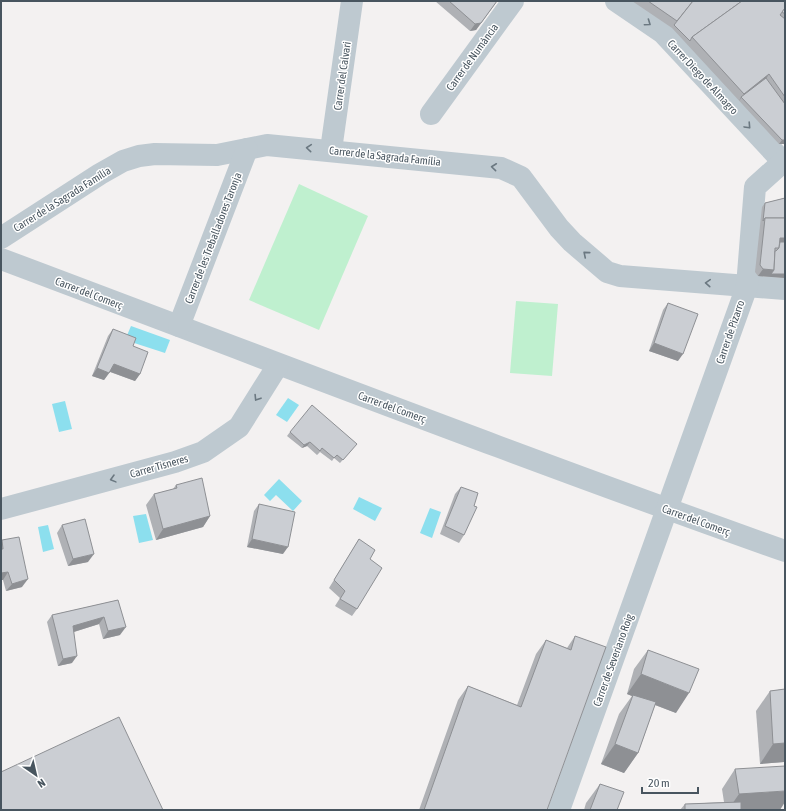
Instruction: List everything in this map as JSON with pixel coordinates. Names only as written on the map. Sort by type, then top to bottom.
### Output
[{"type":"street","name":"Carrer del Calvari","points":[[331,150],[352,1]]},
{"type":"street","name":"Carrer de Numància","points":[[431,114],[513,1]]},
{"type":"street","name":"Carrer Diego de Almagro","points":[[616,1],[663,33],[784,162]]},
{"type":"street","name":"Carrer de la Sagrada Família","points":[[1,238],[100,174],[123,161],[139,156],[155,154],[217,155],[267,145],[331,150],[501,168],[521,177],[567,237],[607,272],[620,276],[785,289]]},
{"type":"street","name":"Carrer de les Treballadores Taronja","points":[[180,326],[247,149]]},
{"type":"street","name":"Carrer de Pizarro","points":[[668,510],[747,286],[756,187],[784,162]]},
{"type":"street","name":"Carrer del Comerç","points":[[1,260],[668,510],[785,551]]},
{"type":"street","name":"Carrer Tisneres","points":[[1,509],[175,462],[203,452],[239,427],[278,365]]},
{"type":"street","name":"Carrer de Severiano Roig","points":[[559,810],[668,510]]},
{"type":"green space","points":[[299,184],[368,216],[319,330],[249,300]]},
{"type":"green space","points":[[516,301],[558,304],[552,376],[510,373]]},
{"type":"water","points":[[131,326],[170,340],[165,353],[125,340]]},
{"type":"water","points":[[288,398],[299,405],[287,422],[276,415]]},
{"type":"water","points":[[65,401],[72,429],[59,432],[52,404]]},
{"type":"water","points":[[279,479],[302,501],[293,511],[276,495],[270,501],[264,495]]},
{"type":"water","points":[[359,497],[382,508],[375,521],[353,509]]},
{"type":"water","points":[[430,508],[441,512],[432,538],[420,533]]},
{"type":"water","points":[[146,514],[153,540],[139,543],[133,516]]},
{"type":"water","points":[[48,525],[54,549],[43,552],[38,527]]},
{"type":"building","points":[[449,1],[497,1],[481,23],[475,24]]},
{"type":"building","points":[[648,1],[693,1],[677,21]]},
{"type":"building","points":[[693,1],[742,1],[692,37],[690,41],[674,25]]},
{"type":"building","points":[[742,1],[785,1],[785,8],[780,15],[785,19],[785,97],[769,74],[744,94],[692,37]]},
{"type":"building","points":[[766,78],[785,104],[785,140],[782,140],[741,97]]},
{"type":"building","points":[[785,198],[785,218],[765,218],[763,221],[765,203]]},
{"type":"building","points":[[765,218],[785,218],[785,238],[780,238],[779,248],[775,248],[774,270],[763,269],[760,265]]},
{"type":"building","points":[[780,242],[785,242],[785,274],[771,274],[774,270],[775,251],[779,248]]},
{"type":"building","points":[[668,303],[698,314],[683,354],[654,343]]},
{"type":"building","points":[[113,329],[136,338],[133,346],[148,352],[140,374],[114,364],[109,373],[97,368]]},
{"type":"building","points":[[312,405],[357,444],[343,460],[337,455],[334,458],[322,448],[320,451],[310,442],[304,445],[290,432]]},
{"type":"building","points":[[202,478],[210,516],[163,529],[154,494],[177,488],[176,485]]},
{"type":"building","points":[[461,487],[478,493],[474,506],[477,507],[464,535],[445,526]]},
{"type":"building","points":[[259,504],[295,512],[288,547],[252,539]]},
{"type":"building","points":[[85,519],[94,554],[73,559],[62,525]]},
{"type":"building","points":[[19,537],[28,579],[12,584],[8,572],[1,573],[1,549],[3,549],[2,540]]},
{"type":"building","points":[[359,539],[375,550],[370,559],[382,568],[357,609],[340,599],[345,591],[334,580]]},
{"type":"building","points":[[118,600],[126,627],[108,631],[104,617],[73,626],[77,656],[63,659],[52,615]]},
{"type":"building","points":[[575,636],[606,647],[547,810],[424,810],[468,686],[521,707],[546,640],[571,650]]},
{"type":"building","points":[[648,650],[699,669],[689,693],[641,674]]},
{"type":"building","points":[[785,689],[785,743],[773,744],[770,691]]},
{"type":"building","points":[[633,695],[656,702],[638,753],[615,744]]},
{"type":"building","points":[[119,717],[163,810],[1,810],[1,772]]},
{"type":"building","points":[[785,766],[785,791],[739,794],[735,769]]},
{"type":"building","points":[[600,784],[624,792],[617,810],[590,810]]},
{"type":"building","points":[[741,802],[741,810],[685,810],[685,804]]}]
